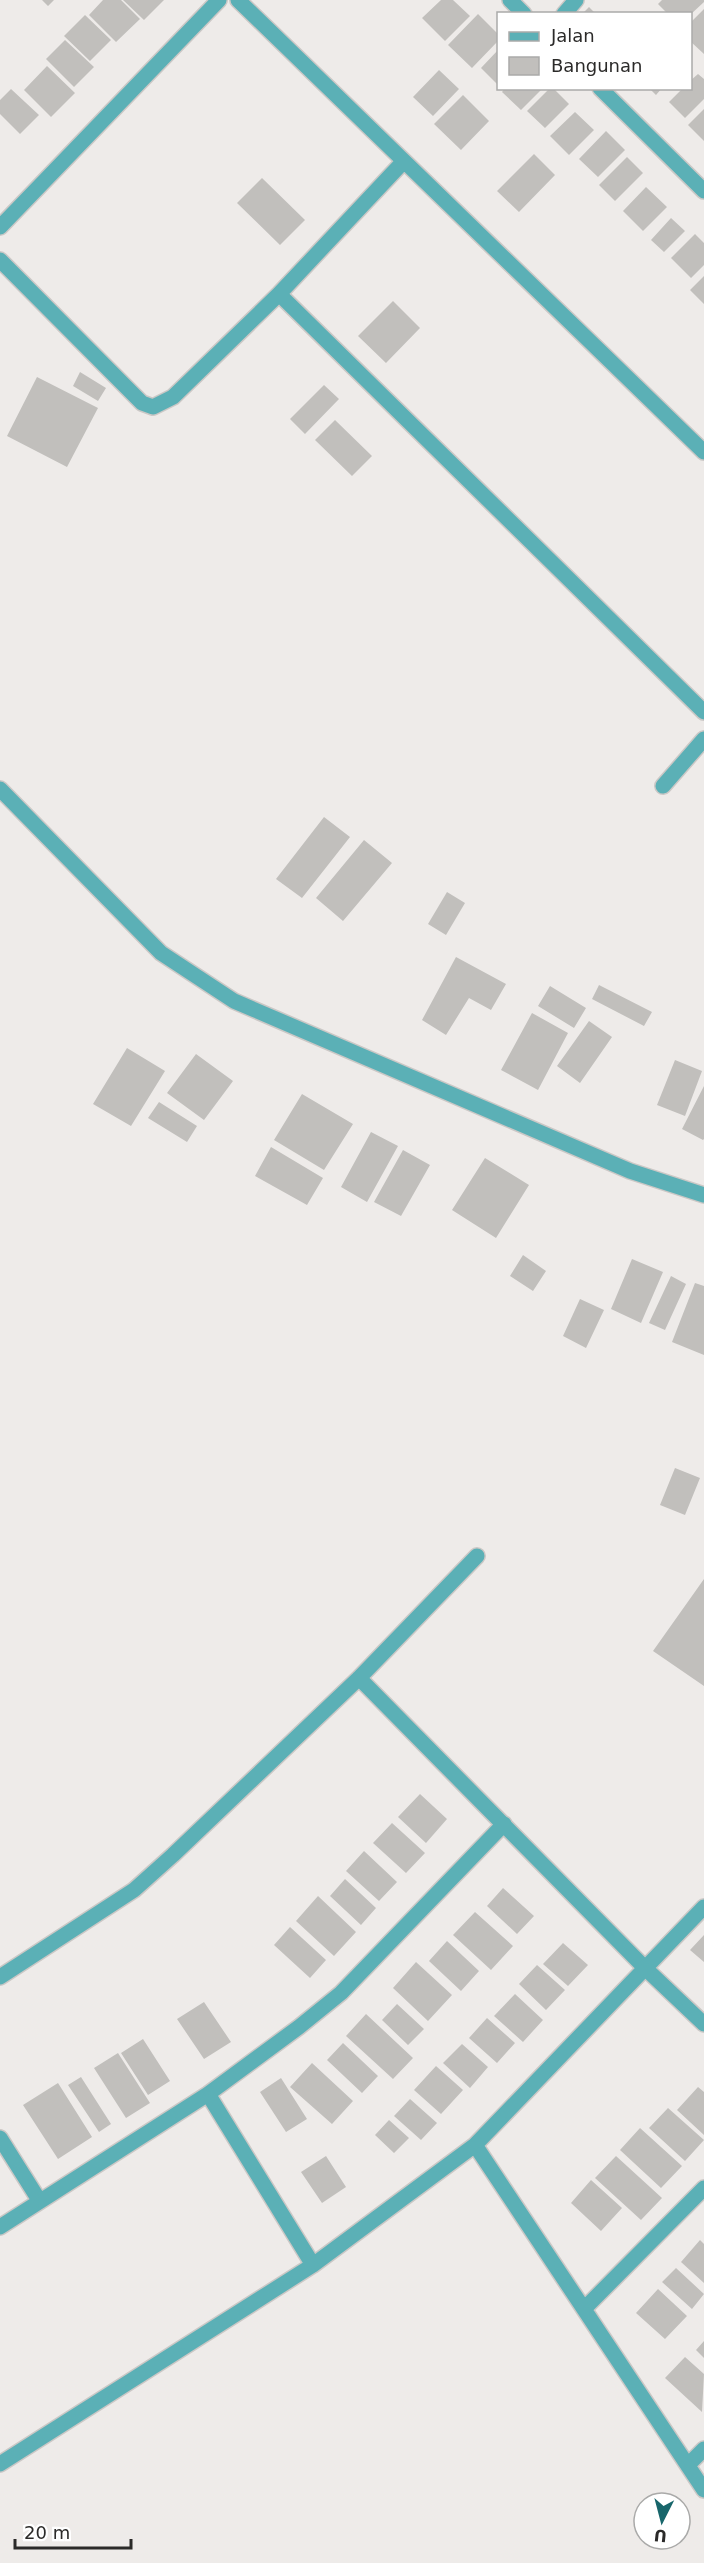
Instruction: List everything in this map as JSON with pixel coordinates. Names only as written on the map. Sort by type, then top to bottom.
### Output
[{"type":"street","points":[[0,227],[219,0]]},
{"type":"street","points":[[238,0],[704,452]]},
{"type":"street","points":[[510,0],[522,12]]},
{"type":"street","points":[[566,12],[576,0]]},
{"type":"street","points":[[602,90],[704,191]]},
{"type":"street","points":[[0,260],[142,403],[153,407],[173,397],[279,294],[404,161]]},
{"type":"street","points":[[279,294],[704,712]]},
{"type":"street","points":[[663,786],[704,739]]},
{"type":"street","points":[[0,789],[160,953],[234,1000],[630,1171],[704,1196]]},
{"type":"street","points":[[0,1977],[134,1890],[359,1678],[477,1556]]},
{"type":"street","points":[[359,1678],[645,1968],[704,2024]]},
{"type":"street","points":[[0,2227],[208,2094],[341,1993],[504,1824]]},
{"type":"street","points":[[0,2464],[313,2265],[475,2145],[704,1907]]},
{"type":"street","points":[[208,2094],[313,2265]]},
{"type":"street","points":[[0,2139],[39,2200]]},
{"type":"street","points":[[475,2145],[704,2490]]},
{"type":"street","points":[[584,2308],[704,2188]]},
{"type":"street","points":[[688,2465],[704,2449]]},
{"type":"building","points":[[42,0],[54,0],[48,6]]},
{"type":"building","points":[[103,0],[121,0],[140,19],[116,42],[89,15]]},
{"type":"building","points":[[123,0],[164,0],[144,20]]},
{"type":"building","points":[[441,0],[453,0],[470,16],[445,41],[422,18]]},
{"type":"building","points":[[662,0],[704,0],[692,13],[666,12],[658,4]]},
{"type":"building","points":[[589,7],[594,12],[584,12]]},
{"type":"building","points":[[704,9],[704,54],[692,43],[692,21]]},
{"type":"building","points":[[478,14],[497,33],[497,42],[472,68],[448,45]]},
{"type":"building","points":[[85,15],[111,40],[90,61],[64,36]]},
{"type":"building","points":[[65,40],[94,67],[74,87],[46,59]]},
{"type":"building","points":[[497,51],[497,84],[481,68]]},
{"type":"building","points":[[47,66],[75,93],[51,117],[24,90]]},
{"type":"building","points":[[439,70],[459,89],[433,116],[413,97]]},
{"type":"building","points":[[698,74],[704,79],[704,99],[685,118],[669,102],[681,90],[692,90],[692,79]]},
{"type":"building","points":[[11,89],[39,115],[20,134],[0,114],[0,100]]},
{"type":"building","points":[[504,90],[541,90],[521,110],[502,92]]},
{"type":"building","points":[[548,90],[555,90],[569,104],[545,128],[527,111]]},
{"type":"building","points":[[651,90],[660,90],[656,95]]},
{"type":"building","points":[[463,95],[489,121],[461,150],[434,124]]},
{"type":"building","points":[[704,109],[704,141],[688,125]]},
{"type":"building","points":[[575,112],[594,130],[569,155],[550,136]]},
{"type":"building","points":[[606,131],[625,150],[598,177],[579,159]]},
{"type":"building","points":[[534,154],[555,175],[519,212],[497,191]]},
{"type":"building","points":[[627,157],[643,173],[615,201],[599,185]]},
{"type":"building","points":[[262,178],[305,220],[280,245],[237,203]]},
{"type":"building","points":[[646,187],[667,207],[643,231],[623,211]]},
{"type":"building","points":[[671,218],[685,231],[664,252],[651,240]]},
{"type":"building","points":[[695,234],[704,243],[704,265],[691,278],[671,258]]},
{"type":"building","points":[[704,276],[704,304],[690,290]]},
{"type":"building","points":[[393,301],[420,328],[386,363],[358,336]]},
{"type":"building","points":[[80,372],[106,388],[98,401],[73,386]]},
{"type":"building","points":[[37,377],[98,408],[67,467],[7,436]]},
{"type":"building","points":[[324,385],[339,399],[305,434],[290,419]]},
{"type":"building","points":[[335,420],[372,456],[352,476],[315,440]]},
{"type":"building","points":[[324,817],[350,837],[302,898],[276,879]]},
{"type":"building","points":[[364,840],[392,863],[343,921],[316,898]]},
{"type":"building","points":[[447,892],[465,903],[446,935],[428,924]]},
{"type":"building","points":[[456,957],[506,984],[491,1010],[469,998],[446,1035],[422,1020]]},
{"type":"building","points":[[599,985],[652,1012],[644,1026],[592,999]]},
{"type":"building","points":[[550,986],[586,1008],[574,1028],[538,1006]]},
{"type":"building","points":[[532,1013],[568,1033],[538,1090],[501,1070]]},
{"type":"building","points":[[589,1021],[612,1037],[580,1083],[557,1066]]},
{"type":"building","points":[[127,1048],[165,1071],[131,1126],[93,1104]]},
{"type":"building","points":[[196,1054],[233,1081],[204,1120],[167,1093]]},
{"type":"building","points":[[675,1060],[702,1071],[685,1116],[657,1105]]},
{"type":"building","points":[[704,1086],[704,1139],[703,1140],[682,1129]]},
{"type":"building","points":[[302,1094],[353,1124],[324,1170],[274,1140]]},
{"type":"building","points":[[159,1102],[197,1126],[187,1142],[148,1118]]},
{"type":"building","points":[[371,1132],[398,1146],[367,1202],[341,1187]]},
{"type":"building","points":[[271,1147],[323,1178],[307,1205],[255,1176]]},
{"type":"building","points":[[403,1150],[430,1165],[401,1216],[374,1202]]},
{"type":"building","points":[[485,1158],[529,1185],[496,1238],[452,1210]]},
{"type":"building","points":[[523,1255],[546,1271],[533,1291],[510,1276]]},
{"type":"building","points":[[632,1259],[663,1272],[641,1323],[611,1309]]},
{"type":"building","points":[[671,1276],[686,1284],[665,1330],[649,1323]]},
{"type":"building","points":[[695,1283],[704,1286],[704,1355],[672,1342]]},
{"type":"building","points":[[580,1299],[604,1310],[586,1348],[563,1336]]},
{"type":"building","points":[[675,1468],[700,1478],[685,1515],[660,1505]]},
{"type":"building","points":[[704,1579],[704,1686],[653,1651]]},
{"type":"building","points":[[420,1794],[447,1819],[426,1843],[398,1817]]},
{"type":"building","points":[[392,1823],[425,1853],[406,1873],[373,1843]]},
{"type":"building","points":[[364,1851],[397,1882],[379,1901],[346,1871]]},
{"type":"building","points":[[345,1879],[376,1908],[361,1925],[330,1896]]},
{"type":"building","points":[[503,1888],[534,1916],[517,1934],[487,1906]]},
{"type":"building","points":[[318,1896],[356,1932],[334,1956],[296,1921]]},
{"type":"building","points":[[475,1912],[513,1946],[491,1970],[453,1935]]},
{"type":"building","points":[[290,1927],[326,1960],[310,1978],[274,1945]]},
{"type":"building","points":[[704,1935],[704,1962],[690,1950]]},
{"type":"building","points":[[447,1941],[479,1971],[461,1991],[429,1961]]},
{"type":"building","points":[[563,1943],[588,1965],[568,1986],[543,1964]]},
{"type":"building","points":[[416,1962],[452,1995],[428,2021],[393,1988]]},
{"type":"building","points":[[537,1965],[565,1990],[546,2010],[519,1984]]},
{"type":"building","points":[[515,1994],[543,2020],[523,2042],[494,2016]]},
{"type":"building","points":[[204,2002],[231,2042],[204,2059],[177,2019]]},
{"type":"building","points":[[397,2004],[424,2029],[408,2045],[382,2020]]},
{"type":"building","points":[[366,2014],[413,2058],[393,2079],[346,2036]]},
{"type":"building","points":[[487,2018],[515,2043],[497,2063],[469,2038]]},
{"type":"building","points":[[143,2039],[170,2081],[148,2095],[121,2053]]},
{"type":"building","points":[[343,2043],[378,2076],[362,2093],[327,2060]]},
{"type":"building","points":[[462,2044],[488,2067],[470,2088],[443,2063]]},
{"type":"building","points":[[118,2053],[150,2103],[126,2118],[94,2068]]},
{"type":"building","points":[[312,2063],[353,2101],[332,2124],[290,2087]]},
{"type":"building","points":[[436,2066],[463,2090],[441,2114],[414,2090]]},
{"type":"building","points":[[81,2077],[111,2124],[99,2132],[68,2085]]},
{"type":"building","points":[[281,2078],[307,2119],[286,2132],[260,2092]]},
{"type":"building","points":[[58,2083],[92,2137],[58,2159],[23,2105]]},
{"type":"building","points":[[698,2087],[704,2092],[704,2135],[677,2110]]},
{"type":"building","points":[[410,2099],[437,2123],[421,2140],[394,2116]]},
{"type":"building","points":[[668,2108],[704,2140],[685,2161],[649,2128]]},
{"type":"building","points":[[389,2120],[409,2138],[394,2153],[375,2135]]},
{"type":"building","points":[[640,2128],[682,2166],[661,2188],[620,2150]]},
{"type":"building","points":[[326,2156],[346,2187],[322,2203],[301,2172]]},
{"type":"building","points":[[616,2156],[662,2198],[641,2220],[595,2178]]},
{"type":"building","points":[[591,2180],[622,2208],[601,2231],[571,2203]]},
{"type":"building","points":[[700,2240],[704,2244],[704,2283],[681,2262]]},
{"type":"building","points":[[676,2268],[704,2294],[692,2309],[662,2282]]},
{"type":"building","points":[[658,2289],[687,2316],[665,2339],[636,2313]]},
{"type":"building","points":[[704,2341],[704,2358],[696,2350]]},
{"type":"building","points":[[685,2357],[704,2374],[702,2412],[665,2378]]}]
